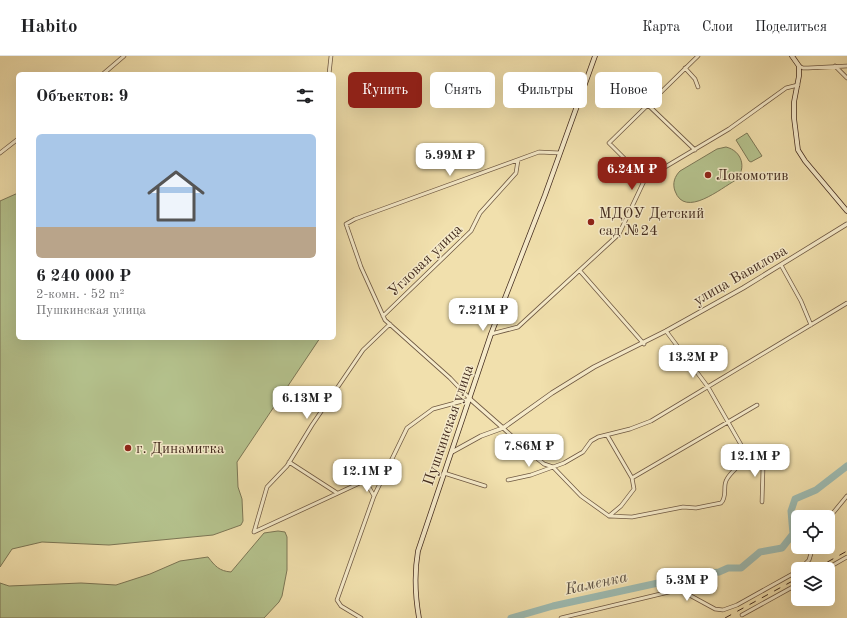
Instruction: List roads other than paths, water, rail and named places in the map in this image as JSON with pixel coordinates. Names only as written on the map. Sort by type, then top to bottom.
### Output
[{"type":"main road","name":"Пушкинская улица","points":[[419,617],[415,585],[415,567],[417,556],[491,334],[560,153],[595,56]]},
{"type":"main road","points":[[792,56],[798,66],[798,85],[794,102],[794,118],[798,150],[805,161],[847,211]]},
{"type":"street","points":[[105,72],[124,56]]},
{"type":"street","points":[[329,72],[331,56]]},
{"type":"street","points":[[662,91],[698,56]]},
{"type":"street","points":[[798,66],[803,68],[847,66]]},
{"type":"street","points":[[835,66],[847,78]]},
{"type":"street","points":[[685,68],[695,79],[698,87]]},
{"type":"street","points":[[491,334],[518,326],[619,234],[645,180],[729,129],[786,88],[798,85]]},
{"type":"street","points":[[645,108],[610,143],[645,180]]},
{"type":"street","points":[[651,108],[695,150]]},
{"type":"street","points":[[0,153],[16,141]]},
{"type":"street","points":[[560,153],[539,152],[355,219],[346,224],[361,266],[385,320],[529,452],[544,464],[553,467],[581,496],[609,516],[632,517],[683,507],[696,508],[721,503],[725,498],[726,479],[741,462],[744,456],[743,448],[708,387],[666,331]]},
{"type":"street","name":"Угловая улица","points":[[383,316],[471,231],[480,213],[516,172],[518,160]]},
{"type":"street","name":"улица Вавилова","points":[[452,452],[481,436],[503,428],[552,393],[594,367],[644,344],[781,265],[847,224]]},
{"type":"street","points":[[781,265],[811,325]]},
{"type":"street","points":[[580,271],[644,344]]},
{"type":"street","points":[[508,480],[531,475],[573,458],[583,452],[591,441],[598,437],[630,429],[651,421],[847,302]]},
{"type":"street","points":[[374,496],[364,481],[254,532],[267,487],[289,462],[364,350],[390,324]]},
{"type":"street","points":[[361,618],[341,606],[338,600],[374,496],[407,428],[433,409],[470,399]]},
{"type":"street","points":[[632,478],[757,405]]},
{"type":"street","points":[[607,435],[632,478],[634,489],[621,506],[609,516]]},
{"type":"street","points":[[744,456],[763,468],[762,502]]},
{"type":"street","points":[[289,462],[337,493]]},
{"type":"street","points":[[444,473],[485,486]]},
{"type":"street","points":[[835,511],[847,496]]},
{"type":"street","points":[[835,564],[847,557]]},
{"type":"street","points":[[561,618],[673,591],[682,591],[714,609],[723,610],[737,605],[791,575]]},
{"type":"street","points":[[742,615],[791,588]]},
{"type":"waterway","name":"Каменка","points":[[511,618],[553,606],[690,576],[719,572],[728,568],[741,568],[760,552],[782,548],[793,534],[791,511],[795,499],[816,490],[847,466]]},
{"type":"railway","points":[[827,562],[847,551]]},
{"type":"railway","points":[[725,618],[791,582]]},
{"type":"place","name":"Локомотив","points":[[708,175]]},
{"type":"place","name":"МДОУ Детский сад №24","points":[[591,222]]},
{"type":"place","name":"г. Динамитка","points":[[128,448]]}]
